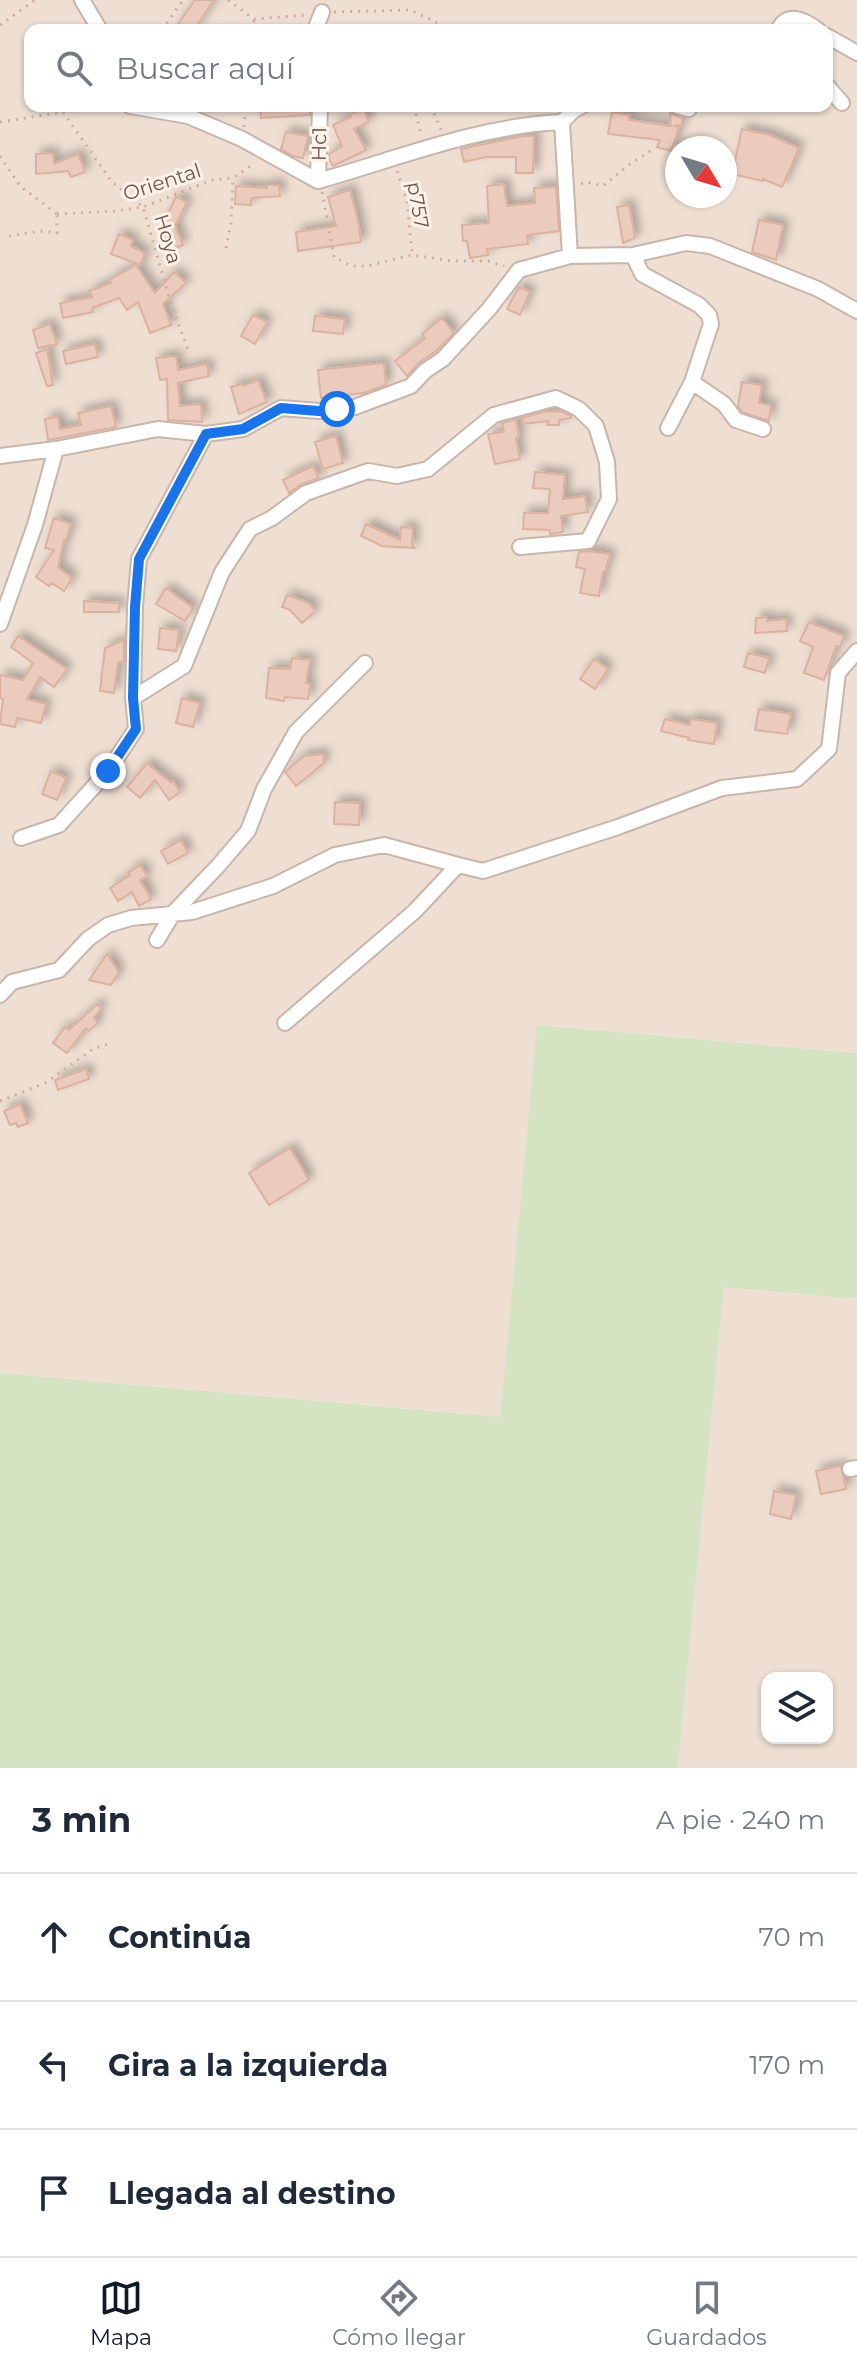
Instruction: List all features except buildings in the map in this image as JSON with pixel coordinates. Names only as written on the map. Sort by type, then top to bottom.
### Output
[{"type":"street","points":[[82,0],[96,24]]},
{"type":"street","points":[[317,24],[322,12]]},
{"type":"street","points":[[781,24],[791,18],[808,24]]},
{"type":"street","points":[[833,39],[857,53]]},
{"type":"street","points":[[833,93],[842,103]]},
{"type":"street","points":[[165,112],[188,116],[242,139],[318,181],[446,143],[532,123],[562,122],[572,112]]},
{"type":"street","name":"Hc1","points":[[318,181],[320,112]]},
{"type":"street","points":[[562,122],[570,256]]},
{"type":"street","points":[[0,456],[56,449],[158,429],[206,434],[243,429],[281,408],[319,411],[355,407],[411,386],[425,371],[443,359],[489,309],[519,270],[570,256],[633,255],[686,243],[710,246],[818,289],[857,311]]},
{"type":"street","points":[[633,255],[642,274],[699,305],[709,315],[711,324],[692,382],[668,428]]},
{"type":"street","points":[[692,382],[724,404],[736,420],[763,429]]},
{"type":"street","points":[[133,698],[184,666],[222,572],[250,529],[272,518],[306,493],[368,471],[397,476],[428,469],[494,415],[556,398],[579,409],[596,426],[607,462],[609,499],[588,541],[520,547]]},
{"type":"street","points":[[21,838],[59,825],[108,771],[136,729],[133,698],[139,559],[206,434]]},
{"type":"street","points":[[0,624],[35,525],[56,449]]},
{"type":"street","points":[[0,995],[12,982],[59,970],[88,939],[108,925],[131,918],[192,912],[261,890],[335,855],[384,845],[483,871],[618,827],[722,788],[797,779],[829,749],[838,673],[857,651]]},
{"type":"street","points":[[157,940],[174,912],[248,831],[264,789],[296,732],[365,663]]},
{"type":"street","points":[[285,1023],[415,911],[458,865]]},
{"type":"path","points":[[0,25],[35,0]]},
{"type":"path","points":[[166,24],[183,0]]},
{"type":"path","points":[[228,0],[254,19],[322,12],[410,10],[440,24]]},
{"type":"path","points":[[254,19],[254,24]]},
{"type":"path","points":[[0,122],[63,112],[87,112]]},
{"type":"path","name":"Hoya","points":[[63,112],[112,182],[143,207],[172,307],[189,352]]},
{"type":"path","points":[[242,139],[245,112]]},
{"type":"path","points":[[416,112],[425,150]]},
{"type":"path","points":[[433,112],[446,143]]},
{"type":"path","points":[[566,190],[586,182],[603,186],[652,150]]},
{"type":"path","name":"Oriental","points":[[57,214],[143,207],[212,180],[233,178],[268,154]]},
{"type":"path","points":[[0,156],[20,186],[57,214],[57,233],[40,231],[9,236]]},
{"type":"path","name":"p757","points":[[395,159],[407,201],[412,255]]},
{"type":"path","points":[[226,248],[231,223],[233,178]]},
{"type":"path","points":[[318,181],[334,257],[351,266],[367,266],[412,255],[452,261],[488,261],[519,270]]},
{"type":"path","points":[[0,1101],[45,1083],[93,1049],[108,1044]]},
{"type":"shaded area","points":[[0,0],[857,0],[857,1053],[538,1025],[500,1417],[0,1373]]},
{"type":"shaded area","points":[[724,1287],[857,1299],[857,1768],[678,1768]]},
{"type":"green space","points":[[537,1025],[857,1053],[857,1299],[724,1287],[678,1768],[0,1768],[0,1373],[500,1417]]},
{"type":"route","points":[[108,771],[136,729],[133,698],[139,559],[206,434],[243,429],[281,408],[337,409]]}]
